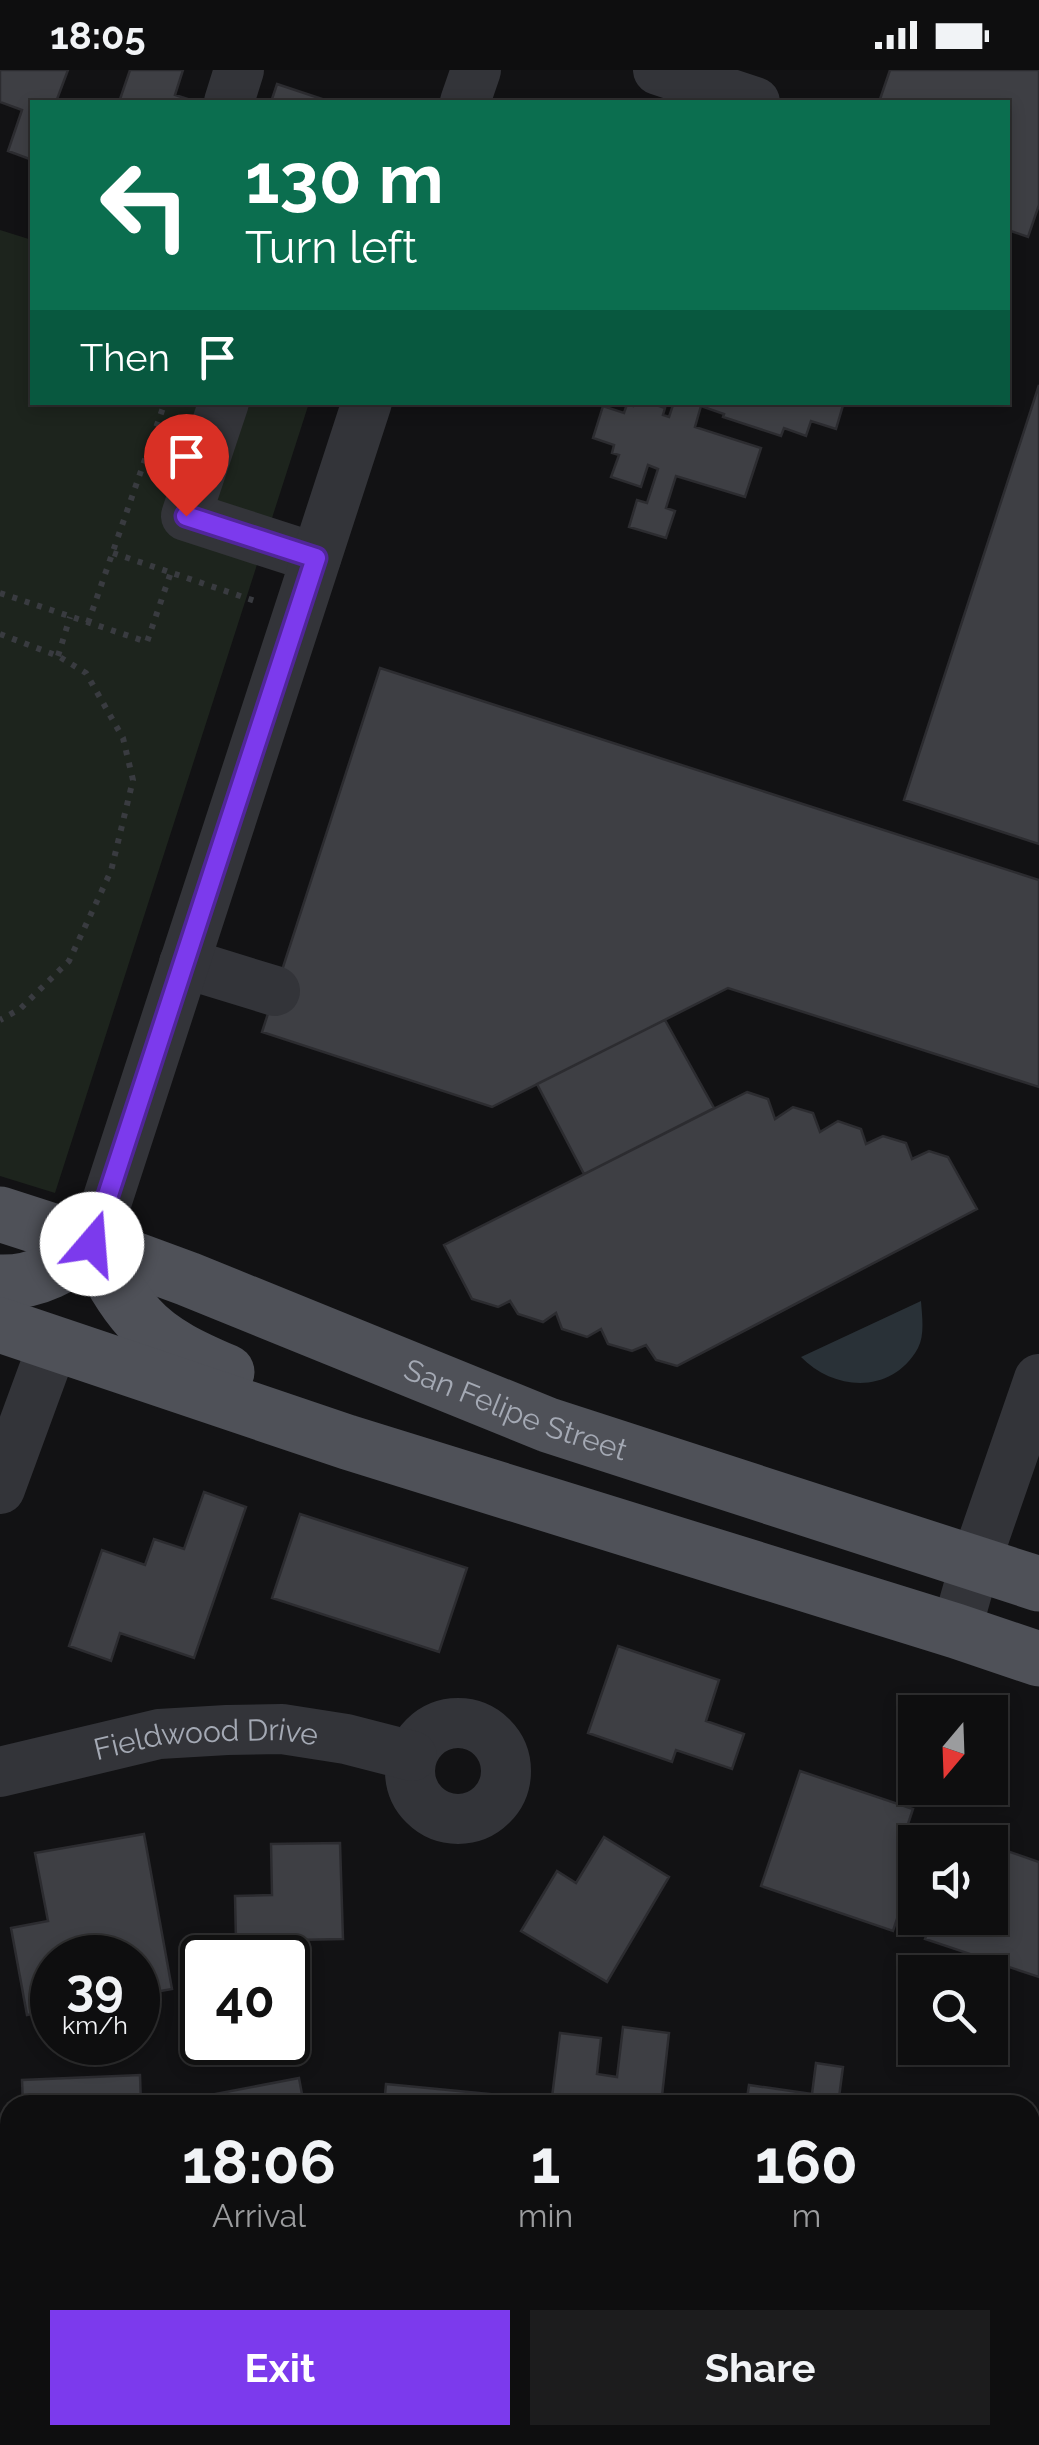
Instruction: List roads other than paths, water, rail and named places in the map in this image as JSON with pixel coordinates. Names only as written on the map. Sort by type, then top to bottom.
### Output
[{"type":"main road","name":"San Felipe Street","points":[[0,1214],[188,1279],[548,1425],[1039,1584]]},
{"type":"main road","points":[[0,1282],[33,1279],[62,1268],[92,1244],[140,1320],[166,1341],[286,1397],[347,1442]]},
{"type":"main road","points":[[0,1325],[347,1442],[956,1631],[1036,1648]]},
{"type":"street","points":[[230,100],[240,70]]},
{"type":"street","points":[[466,100],[476,70]]},
{"type":"street","points":[[658,70],[749,100]]},
{"type":"street","points":[[223,405],[186,516],[316,558]]},
{"type":"street","points":[[92,1244],[366,405]]},
{"type":"street","points":[[184,963],[275,992]]},
{"type":"street","points":[[0,1489],[54,1342]]},
{"type":"street","points":[[956,1631],[1039,1380]]},
{"type":"street","name":"Fieldwood Drive","points":[[0,1772],[159,1734],[226,1730],[282,1729],[346,1739],[412,1756]]}]
